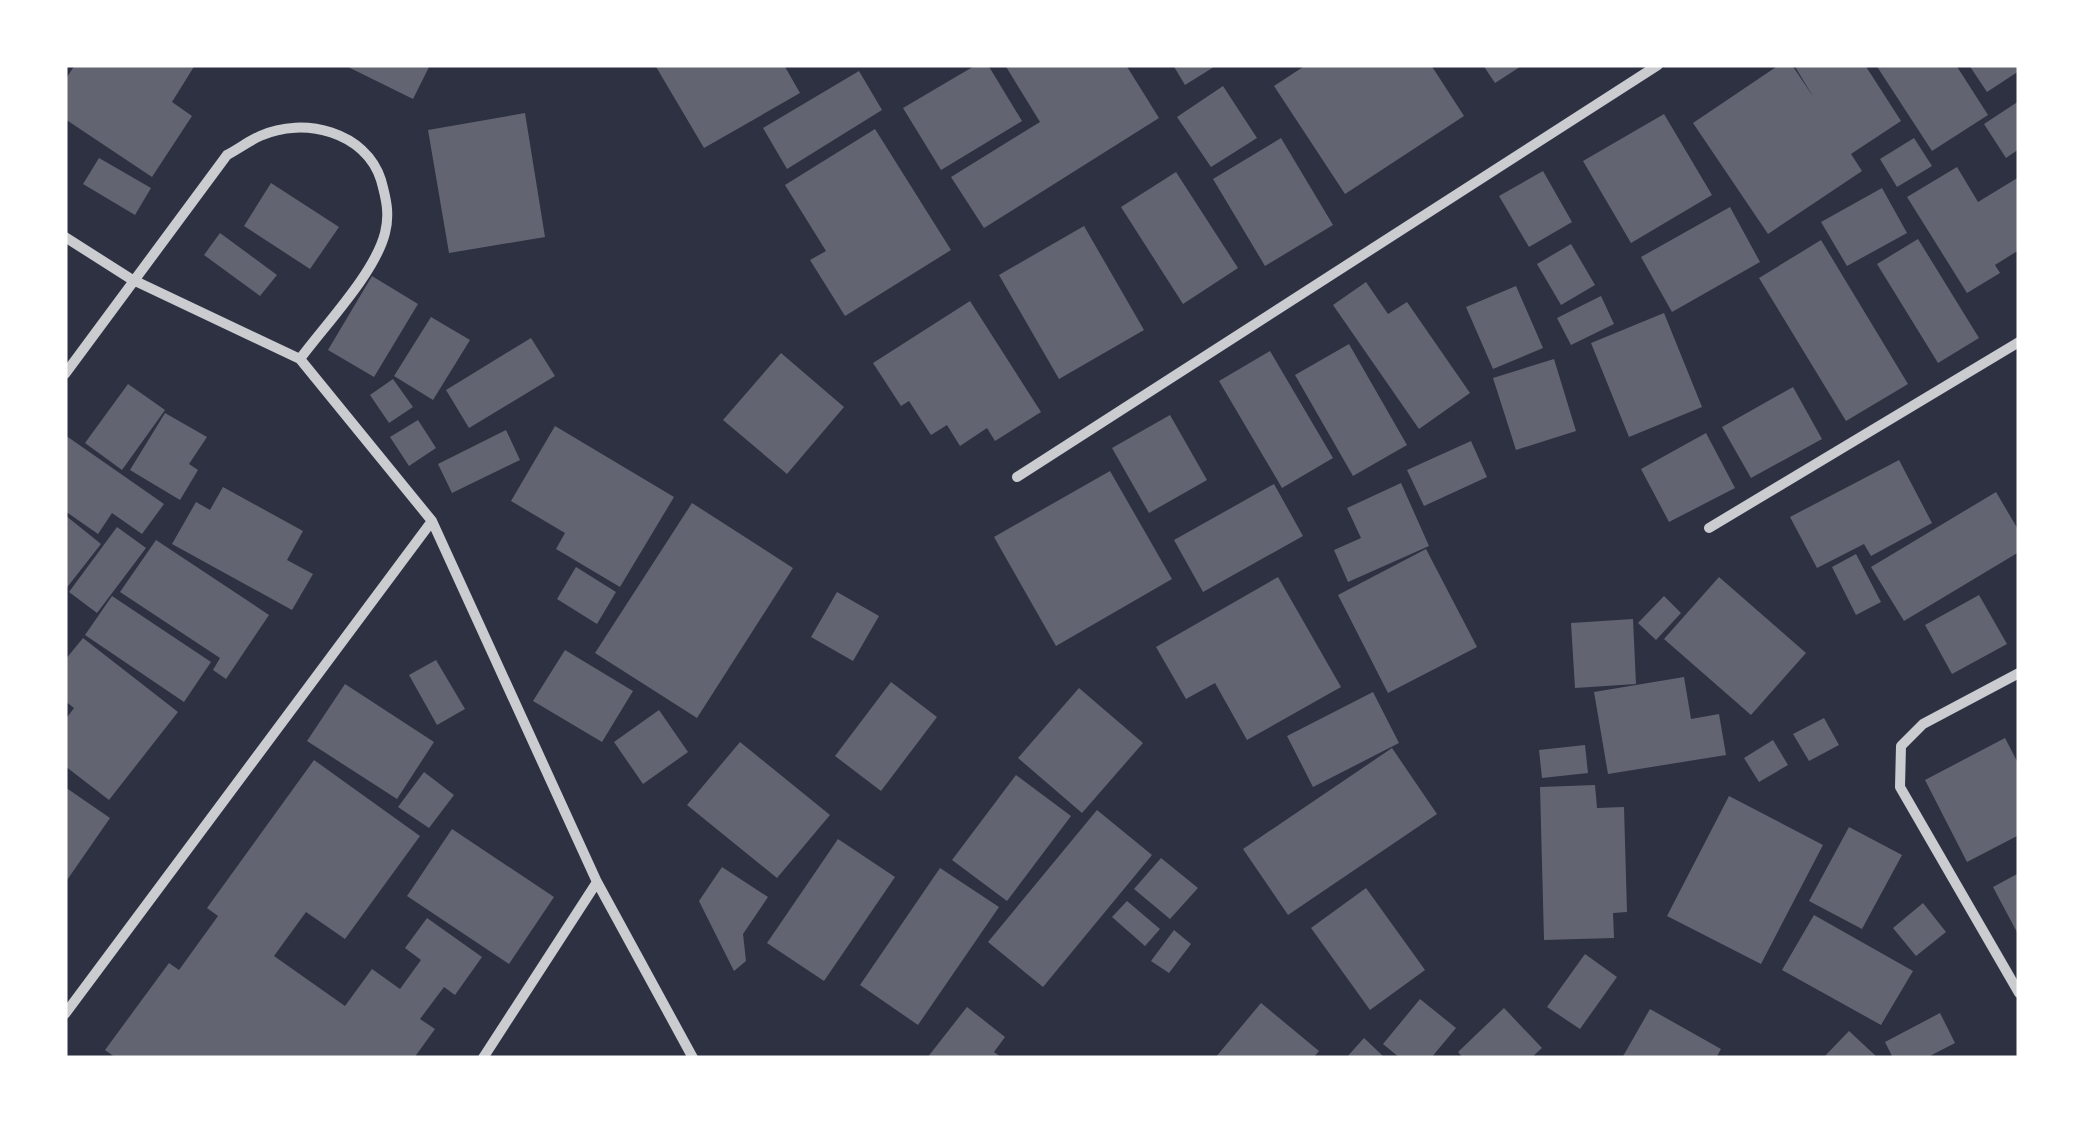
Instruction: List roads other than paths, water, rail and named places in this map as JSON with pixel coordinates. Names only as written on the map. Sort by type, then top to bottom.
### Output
[{"type":"street","points":[[1017,478],[1658,65]]},
{"type":"street","points":[[65,374],[131,279],[227,156],[262,134],[306,128],[343,135],[375,161],[388,203],[385,234],[370,263],[300,359]]},
{"type":"street","points":[[65,237],[131,279],[300,359],[432,521],[597,882],[693,1058]]},
{"type":"street","points":[[1708,528],[2019,342]]},
{"type":"street","points":[[65,1014],[432,521]]},
{"type":"street","points":[[2019,673],[1923,724],[1901,746],[1900,787],[2019,993]]},
{"type":"street","points":[[483,1058],[597,882]]}]
